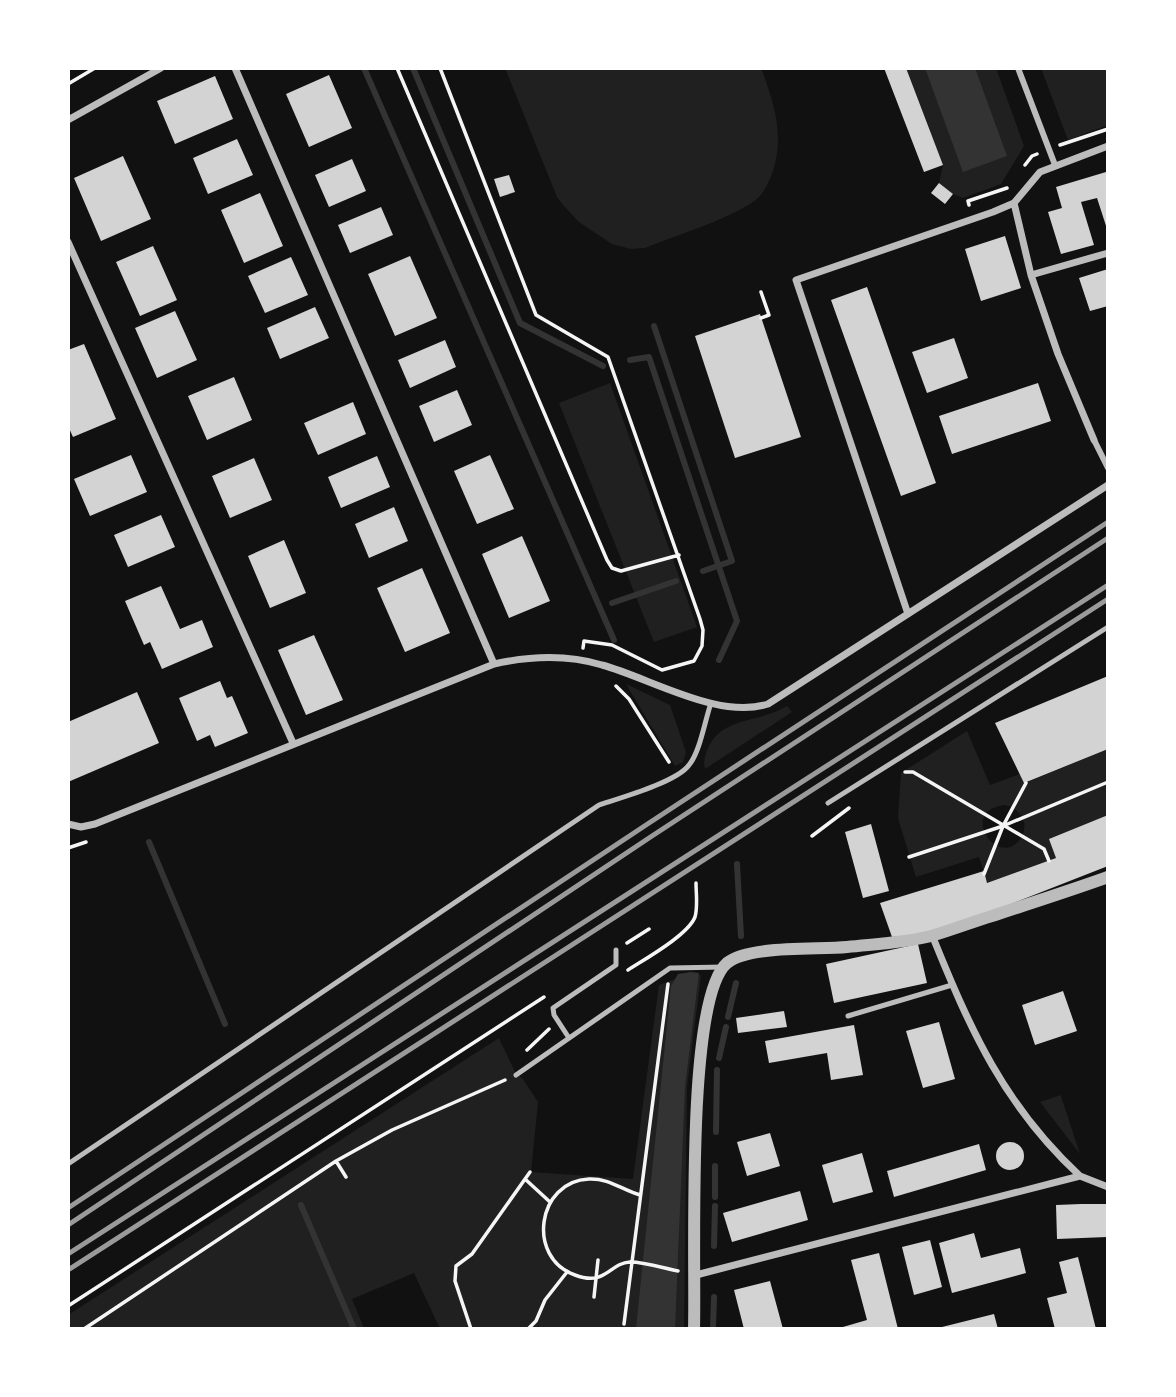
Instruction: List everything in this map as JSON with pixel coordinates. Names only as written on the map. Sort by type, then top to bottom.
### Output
[{"type":"street","points":[[68,120],[161,68]]},
{"type":"street","points":[[235,68],[494,664]]},
{"type":"street","points":[[1018,68],[1055,165]]},
{"type":"street","points":[[908,614],[796,280],[1014,203],[1040,172],[1108,146]]},
{"type":"street","points":[[1014,203],[1031,275],[1058,354],[1108,468]]},
{"type":"street","points":[[68,242],[293,743]]},
{"type":"street","points":[[1031,275],[1108,253]]},
{"type":"street","points":[[68,824],[81,827],[95,824],[494,664],[533,657],[582,660],[613,668],[711,703],[741,709],[768,704],[1108,485]]},
{"type":"street","points":[[694,1329],[695,1131],[698,1082],[708,1005],[715,980],[724,967],[734,958],[755,952],[845,947],[932,935],[1108,877]]},
{"type":"street","points":[[932,935],[978,1043],[1014,1102],[1059,1157],[1080,1177],[1108,1187]]},
{"type":"street","points":[[696,1275],[1080,1177]]},
{"type":"lane","points":[[828,803],[1108,628]]},
{"type":"lane","points":[[68,1164],[599,805],[658,784],[684,771],[694,758],[711,703]]},
{"type":"lane","points":[[569,1038],[553,1013],[555,1005],[616,965],[616,950]]},
{"type":"lane","points":[[516,1074],[670,968],[724,967]]},
{"type":"lane","points":[[848,1016],[952,985]]},
{"type":"path","points":[[68,84],[95,68]]},
{"type":"path","points":[[397,68],[607,560],[612,568],[621,572],[679,555]]},
{"type":"path","points":[[440,68],[536,314],[608,357],[703,629],[702,646],[694,661],[663,670]]},
{"type":"path","points":[[761,292],[769,315],[761,318]]},
{"type":"path","points":[[608,682],[629,699],[669,762]]},
{"type":"path","points":[[901,773],[912,772],[1044,849],[1049,860]]},
{"type":"path","points":[[909,857],[1003,826],[1108,782]]},
{"type":"path","points":[[985,874],[1003,826],[1026,783]]},
{"type":"path","points":[[812,836],[850,807]]},
{"type":"path","points":[[68,848],[94,838]]},
{"type":"path","points":[[625,972],[691,923],[696,914],[696,883]]},
{"type":"path","points":[[616,950],[649,929]]},
{"type":"path","points":[[624,1324],[670,968]]},
{"type":"path","points":[[68,1306],[546,995]]},
{"type":"path","points":[[84,1329],[335,1161],[392,1130],[516,1074],[528,1048],[557,1021]]},
{"type":"path","points":[[335,1161],[346,1177]]},
{"type":"path","points":[[471,1329],[455,1282],[456,1266],[472,1254],[530,1172]]},
{"type":"path","points":[[640,1195],[602,1178],[583,1179],[569,1184],[550,1202],[543,1221],[545,1244],[556,1263],[583,1278],[597,1279],[631,1262],[682,1271]]},
{"type":"path","points":[[525,1179],[550,1202]]},
{"type":"path","points":[[594,1297],[598,1260]]},
{"type":"path","points":[[528,1329],[536,1321],[545,1300],[568,1272]]},
{"type":"shaded area","points":[[505,68],[761,68],[777,123],[777,150],[770,179],[759,197],[721,219],[645,248],[631,249],[612,244],[579,222],[557,197]]},
{"type":"shaded area","points":[[906,68],[996,68],[1024,146],[1001,184],[963,198],[939,183],[943,165]]},
{"type":"shaded area","points":[[925,68],[975,68],[1007,156],[963,172]]},
{"type":"shaded area","points":[[1041,68],[1108,68],[1108,125],[1068,140]]},
{"type":"shaded area","points":[[610,383],[697,627],[654,642],[559,403]]},
{"type":"shaded area","points":[[626,684],[670,705],[686,752],[683,762],[675,766]]},
{"type":"shaded area","points":[[787,706],[792,712],[705,769],[708,748],[723,730]]},
{"type":"shaded area","points":[[967,731],[990,785],[1020,774],[1025,783],[1108,749],[1108,815],[1050,839],[1056,858],[987,883],[979,857],[916,877],[898,818],[901,773]],"holes":[[[1005,805],[1022,817],[1024,832],[1012,846],[1002,847],[986,836],[984,817],[991,809]]]},
{"type":"shaded area","points":[[699,973],[685,1087],[675,1329],[636,1329],[671,986],[678,974]]},
{"type":"shaded area","points":[[701,975],[687,1087],[684,1329],[440,1329],[414,1273],[352,1299],[363,1329],[68,1329],[68,1315],[499,1038],[516,1074],[523,1079],[538,1102],[531,1172],[633,1179],[659,985],[681,977]]},
{"type":"shaded area","points":[[1061,1096],[1080,1154],[1040,1102]]},
{"type":"building","points":[[884,68],[906,68],[943,165],[924,172]]},
{"type":"building","points":[[329,75],[352,128],[309,147],[286,94]]},
{"type":"building","points":[[215,76],[233,119],[175,144],[157,101]]},
{"type":"building","points":[[237,139],[253,175],[208,194],[193,158]]},
{"type":"building","points":[[123,156],[151,219],[101,241],[74,178]]},
{"type":"building","points":[[352,159],[366,191],[329,207],[315,175]]},
{"type":"building","points":[[1106,172],[1108,232],[1097,198],[1081,202],[1094,245],[1061,254],[1048,212],[1062,208],[1056,187]]},
{"type":"building","points":[[509,175],[515,192],[500,197],[494,179]]},
{"type":"building","points":[[939,183],[953,194],[945,204],[931,193]]},
{"type":"building","points":[[260,193],[283,246],[244,263],[221,210]]},
{"type":"building","points":[[381,207],[393,235],[350,253],[338,225]]},
{"type":"building","points":[[1005,236],[1021,288],[981,301],[965,249]]},
{"type":"building","points":[[153,246],[177,300],[140,316],[116,262]]},
{"type":"building","points":[[410,256],[437,318],[395,336],[368,274]]},
{"type":"building","points":[[291,257],[308,295],[265,313],[248,276]]},
{"type":"building","points":[[1108,269],[1108,306],[1090,311],[1079,278]]},
{"type":"building","points":[[867,287],[936,483],[901,496],[831,300]]},
{"type":"building","points":[[315,307],[329,338],[280,359],[267,328]]},
{"type":"building","points":[[175,311],[197,360],[157,378],[135,328]]},
{"type":"building","points":[[760,314],[801,437],[735,458],[695,336]]},
{"type":"building","points":[[954,338],[968,378],[927,393],[912,352]]},
{"type":"building","points":[[445,340],[456,367],[410,388],[398,360]]},
{"type":"building","points":[[84,344],[116,419],[73,437],[68,426],[68,350]]},
{"type":"building","points":[[234,377],[252,420],[207,440],[188,396]]},
{"type":"building","points":[[1038,383],[1051,421],[952,454],[939,416]]},
{"type":"building","points":[[457,390],[472,425],[434,442],[419,406]]},
{"type":"building","points":[[353,402],[366,434],[318,455],[304,423]]},
{"type":"building","points":[[131,455],[147,492],[90,516],[74,479]]},
{"type":"building","points":[[490,455],[514,509],[477,524],[454,471]]},
{"type":"building","points":[[377,456],[390,487],[341,508],[328,477]]},
{"type":"building","points":[[254,458],[272,500],[230,518],[212,476]]},
{"type":"building","points":[[394,507],[408,541],[369,558],[355,524]]},
{"type":"building","points":[[161,515],[175,547],[128,567],[114,535]]},
{"type":"building","points":[[522,536],[550,601],[509,618],[482,554]]},
{"type":"building","points":[[284,540],[306,593],[270,608],[248,556]]},
{"type":"building","points":[[422,568],[450,633],[405,652],[377,588]]},
{"type":"building","points":[[161,586],[180,629],[202,620],[213,647],[162,669],[150,642],[144,645],[125,601]]},
{"type":"building","points":[[314,635],[343,700],[306,715],[278,650]]},
{"type":"building","points":[[1108,676],[1108,749],[1024,783],[995,723]]},
{"type":"building","points":[[220,681],[227,698],[232,696],[248,733],[215,747],[210,735],[197,741],[179,698]]},
{"type":"building","points":[[137,692],[159,743],[68,782],[68,722]]},
{"type":"building","points":[[1108,815],[1108,866],[937,933],[892,937],[880,903],[984,871],[987,883],[1056,858],[1049,839]]},
{"type":"building","points":[[871,824],[889,891],[863,898],[845,832]]},
{"type":"building","points":[[918,944],[927,983],[834,1003],[826,964]]},
{"type":"building","points":[[1063,991],[1077,1031],[1035,1045],[1022,1005]]},
{"type":"building","points":[[784,1011],[787,1027],[738,1033],[736,1018]]},
{"type":"building","points":[[939,1022],[955,1079],[923,1088],[906,1031]]},
{"type":"building","points":[[854,1025],[863,1075],[831,1080],[827,1053],[769,1063],[765,1041]]},
{"type":"building","points":[[770,1133],[780,1166],[747,1176],[737,1142]]},
{"type":"building","points":[[1010,1142],[1020,1146],[1024,1156],[1020,1166],[1010,1170],[1000,1166],[996,1156],[1000,1146]]},
{"type":"building","points":[[979,1144],[986,1170],[894,1197],[887,1171]]},
{"type":"building","points":[[862,1153],[873,1192],[833,1203],[822,1165]]},
{"type":"building","points":[[800,1191],[808,1220],[732,1242],[723,1213]]},
{"type":"building","points":[[1106,1204],[1107,1237],[1057,1239],[1056,1205]]},
{"type":"building","points":[[974,1233],[981,1258],[1020,1248],[1026,1273],[952,1293],[939,1243]]},
{"type":"building","points":[[930,1240],[942,1287],[914,1295],[902,1247]]},
{"type":"building","points":[[879,1253],[898,1329],[836,1329],[867,1320],[851,1260]]},
{"type":"building","points":[[1078,1257],[1096,1329],[1055,1329],[1047,1298],[1067,1293],[1059,1262]]},
{"type":"building","points":[[770,1281],[783,1329],[744,1329],[734,1290]]},
{"type":"building","points":[[994,1314],[998,1329],[938,1329],[938,1328]]},
{"type":"waterway","points":[[364,68],[614,640]]},
{"type":"waterway","points":[[413,68],[520,323],[603,366]]},
{"type":"waterway","points":[[654,326],[732,561],[703,571]]},
{"type":"waterway","points":[[630,360],[649,357],[737,621],[719,660]]},
{"type":"waterway","points":[[612,603],[676,581]]},
{"type":"waterway","points":[[149,842],[225,1024]]},
{"type":"waterway","points":[[737,864],[741,936]]},
{"type":"waterway","points":[[728,1017],[736,983]]},
{"type":"waterway","points":[[719,1058],[726,1027]]},
{"type":"waterway","points":[[716,1132],[717,1070]]},
{"type":"waterway","points":[[715,1166],[715,1197]]},
{"type":"waterway","points":[[301,1205],[354,1329]]},
{"type":"waterway","points":[[714,1246],[715,1206]]},
{"type":"waterway","points":[[713,1329],[714,1297]]},
{"type":"railway","points":[[68,1208],[1108,522]]},
{"type":"railway","points":[[68,1225],[652,836],[1108,538]]},
{"type":"railway","points":[[68,1254],[1108,585]]},
{"type":"railway","points":[[68,1270],[1108,599]]}]
